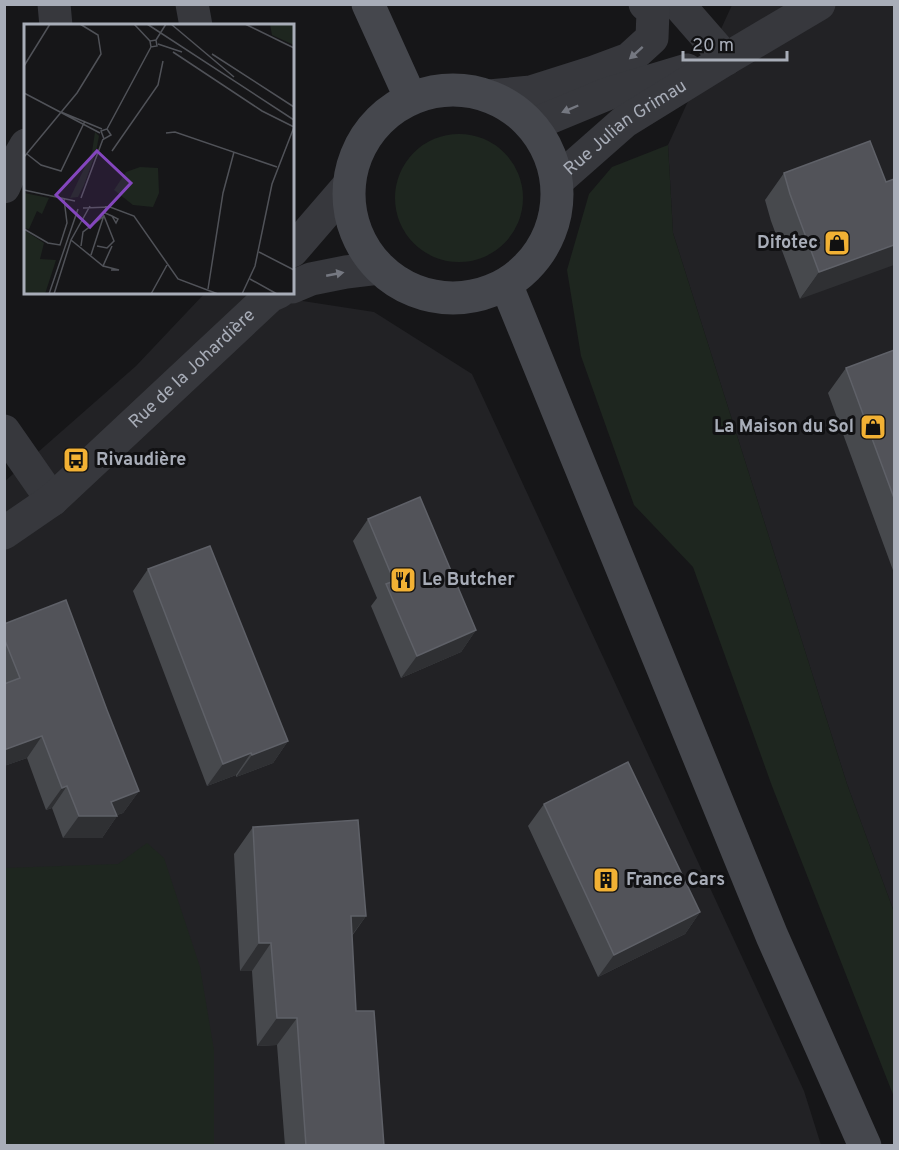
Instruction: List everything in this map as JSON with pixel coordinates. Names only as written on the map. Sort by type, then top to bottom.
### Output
[{"type":"main road","points":[[368,4],[411,99]]},
{"type":"main road","points":[[449,90],[476,92],[489,96],[512,108],[532,125],[548,151],[555,168],[557,206],[547,241],[522,273],[488,293],[469,298],[449,299],[411,290],[394,281],[367,254],[352,221],[349,185],[362,143],[375,125],[392,110],[411,99],[436,91],[449,90]]},
{"type":"main road","points":[[506,284],[772,936],[865,1146]]},
{"type":"street","points":[[54,4],[56,24]]},
{"type":"street","points":[[192,4],[196,24]]},
{"type":"street","points":[[489,96],[531,92],[629,59],[652,38],[653,11],[645,4]]},
{"type":"street","points":[[678,4],[726,58]]},
{"type":"street","name":"Rue Julian Grimau","points":[[557,181],[624,122],[726,58],[819,4]]},
{"type":"street","name":"Rue Julian Grimau","points":[[532,125],[607,94],[726,58]]},
{"type":"street","points":[[4,186],[24,148]]},
{"type":"street","points":[[294,248],[349,185]]},
{"type":"street","name":"Rue de la Johardière","points":[[294,285],[311,279],[379,268]]},
{"type":"street","name":"Rue de la Johardière","points":[[4,533],[52,500],[274,294]]},
{"type":"street","points":[[4,431],[52,500]]},
{"type":"shaded area","points":[[732,5],[894,5],[894,912],[847,784],[673,233],[668,145]]},
{"type":"shaded area","points":[[459,134],[483,139],[504,153],[518,174],[523,198],[518,222],[504,243],[483,257],[459,262],[435,257],[414,243],[400,222],[395,198],[400,174],[414,153],[435,139]]},
{"type":"shaded area","points":[[668,145],[673,233],[847,784],[894,912],[894,1097],[772,786],[693,567],[634,505],[581,356],[567,270],[589,194],[612,167]]},
{"type":"shaded area","points":[[204,294],[257,294],[374,312],[472,374],[804,1091],[821,1145],[5,1145],[4,482],[136,366]]},
{"type":"shaded area","points":[[147,843],[164,858],[200,967],[214,1050],[214,1145],[5,1145],[5,868],[118,864]]},
{"type":"building","name":"Difotec","points":[[870,141],[886,182],[894,179],[894,245],[819,272],[784,173]]},
{"type":"building","points":[[894,350],[894,498],[846,368]]},
{"type":"building","points":[[420,497],[476,630],[417,656],[386,584],[394,581],[368,519]]},
{"type":"building","points":[[210,546],[288,741],[223,764],[148,569]]},
{"type":"building","points":[[66,600],[139,791],[111,802],[117,816],[79,816],[67,786],[62,788],[42,736],[4,750],[4,684],[20,678],[4,638],[4,624]]},
{"type":"building","name":"France Cars","points":[[628,762],[700,912],[614,955],[544,804]]},
{"type":"building","points":[[358,820],[366,916],[351,916],[356,1011],[374,1011],[384,1146],[306,1146],[297,1018],[277,1018],[271,943],[259,943],[253,827]]},
{"type":"place","name":"Difotec","points":[[837,243]]},
{"type":"place","name":"La Maison du Sol","points":[[873,427]]},
{"type":"place","name":"Rivaudière","points":[[76,460]]},
{"type":"place","name":"Le Butcher","points":[[403,580]]},
{"type":"place","name":"France Cars","points":[[606,880]]}]
